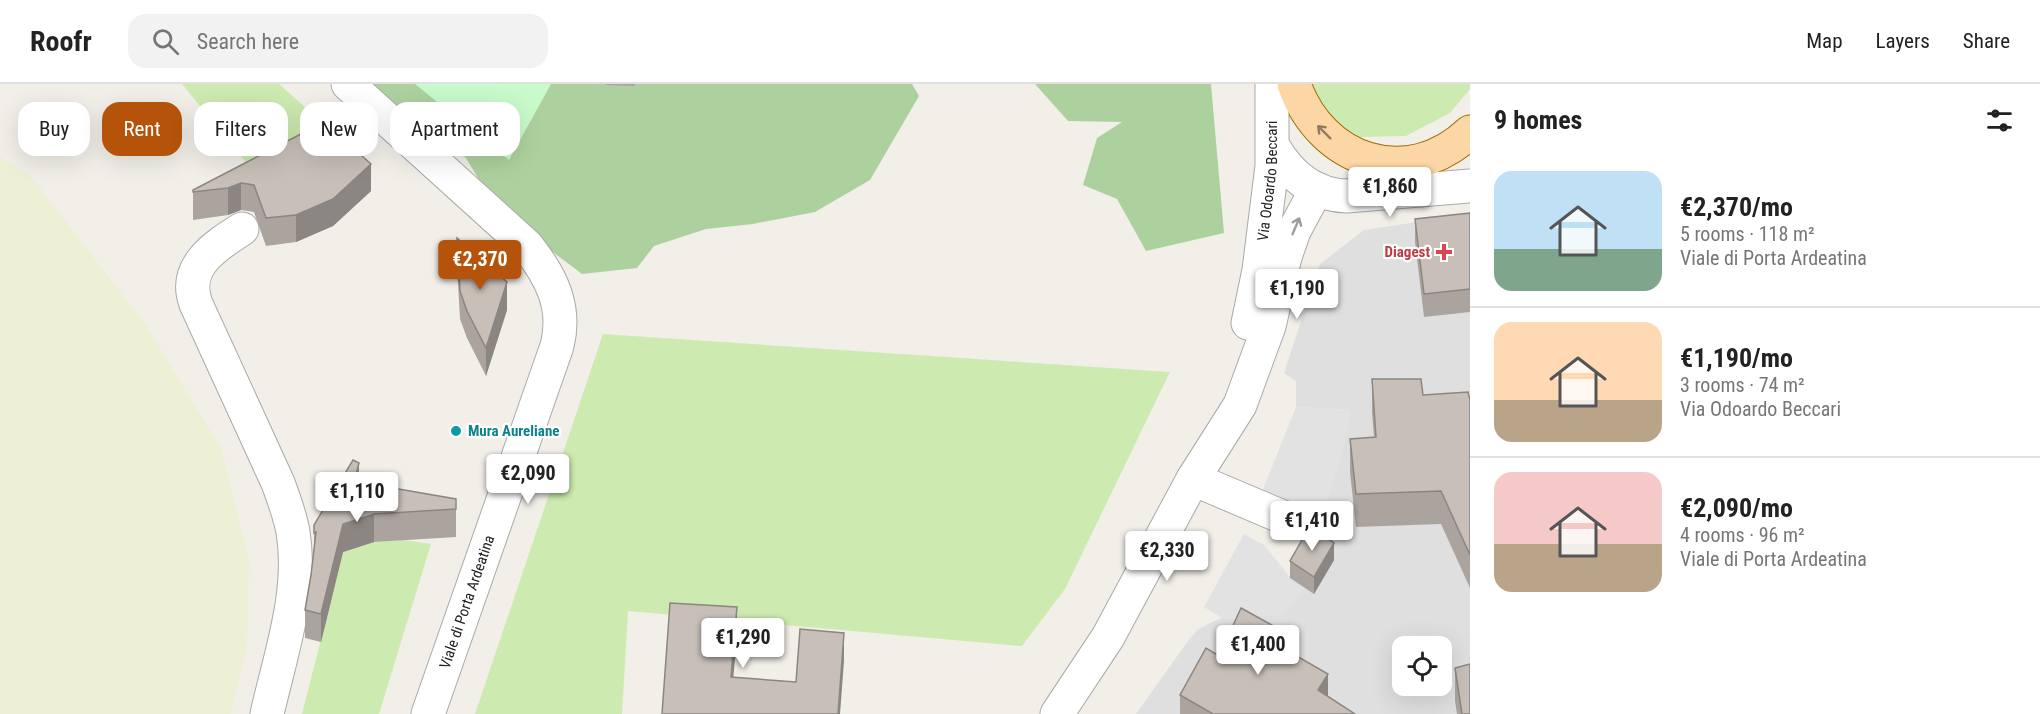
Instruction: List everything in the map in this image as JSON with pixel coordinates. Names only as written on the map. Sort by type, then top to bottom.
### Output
[{"type":"main road","points":[[1294,84],[1305,109],[1321,129],[1340,146],[1366,160],[1414,162],[1432,157],[1458,144],[1470,132]]},
{"type":"street","name":"Viale di Porta Ardeatina","points":[[348,84],[527,246],[551,281],[561,313],[557,346],[428,714]]},
{"type":"street","name":"Via Odoardo Beccari","points":[[1230,419],[1235,375],[1259,270],[1274,148],[1272,84]]},
{"type":"street","points":[[1274,148],[1282,161],[1304,183],[1327,194],[1346,196],[1470,186]]},
{"type":"street","name":"Via Odoardo Beccari","points":[[1057,714],[1108,637],[1193,479],[1245,395],[1269,326],[1285,257],[1294,231],[1316,190]]},
{"type":"street","points":[[242,229],[211,251],[201,263],[192,284],[192,294],[278,483],[293,533],[295,567],[292,597],[267,714]]},
{"type":"street","points":[[1193,479],[1285,518]]},
{"type":"shaded area","points":[[1470,214],[1470,714],[1136,714],[1197,630],[1222,618],[1279,615],[1305,588],[1290,578],[1297,551],[1314,520],[1320,522],[1350,410],[1296,407],[1296,381],[1284,373],[1320,264],[1364,230]]},
{"type":"shaded area","points":[[1296,407],[1351,410],[1345,443],[1320,522],[1262,492]]},
{"type":"shaded area","points":[[1244,534],[1264,545],[1290,577],[1305,588],[1291,606],[1279,615],[1222,618],[1204,607]]},
{"type":"green space","points":[[182,84],[279,84],[300,103],[300,147],[288,153],[288,102],[197,102]]},
{"type":"green space","points":[[369,84],[912,84],[919,96],[870,180],[815,212],[753,224],[706,229],[654,246],[637,268],[582,274],[497,210],[463,156],[520,156],[520,102],[390,102]]},
{"type":"green space","points":[[415,84],[551,84],[520,140],[520,102],[437,102]]},
{"type":"green space","points":[[1035,84],[1211,84],[1224,233],[1146,251],[1117,199],[1083,185],[1097,138],[1122,122],[1068,121]]},
{"type":"green space","points":[[1308,84],[1470,84],[1470,89],[1450,113],[1406,136],[1360,137],[1328,118]]},
{"type":"green space","points":[[241,156],[282,156],[252,170]]},
{"type":"green space","points":[[0,157],[30,175],[147,327],[222,450],[249,561],[247,645],[231,714],[0,714]]},
{"type":"green space","points":[[603,334],[1170,372],[1065,589],[1022,646],[628,611],[622,714],[475,714]]},
{"type":"green space","points":[[404,540],[431,544],[379,714],[302,714],[343,552],[374,542]]},
{"type":"building","points":[[300,134],[300,156],[362,156],[371,164],[333,199],[296,215],[266,218],[254,185],[241,183],[228,188],[193,192],[258,156],[288,156],[288,141]]},
{"type":"building","points":[[1470,213],[1470,289],[1424,294],[1415,219]]},
{"type":"building","points":[[457,238],[507,282],[486,348],[467,311],[460,291]]},
{"type":"building","points":[[1372,379],[1421,379],[1423,395],[1468,392],[1470,400],[1470,555],[1441,491],[1356,494],[1350,439],[1376,437]]},
{"type":"building","points":[[353,460],[359,463],[352,491],[387,487],[456,499],[456,509],[374,514],[343,524],[321,614],[305,610],[316,532],[314,533],[314,525]]},
{"type":"building","points":[[1310,526],[1334,543],[1314,577],[1290,561]]},
{"type":"building","points":[[670,603],[737,607],[731,677],[796,682],[800,629],[844,633],[838,714],[662,714]]},
{"type":"building","points":[[1241,608],[1288,634],[1281,647],[1328,674],[1318,690],[1355,714],[1213,714],[1180,695],[1206,648],[1219,656]]},
{"type":"building","points":[[1470,664],[1470,714],[1462,714],[1455,668]]},
{"type":"place","name":"Diagest","points":[[1444,252]]},
{"type":"place","name":"Mura Aureliane","points":[[456,431]]}]
